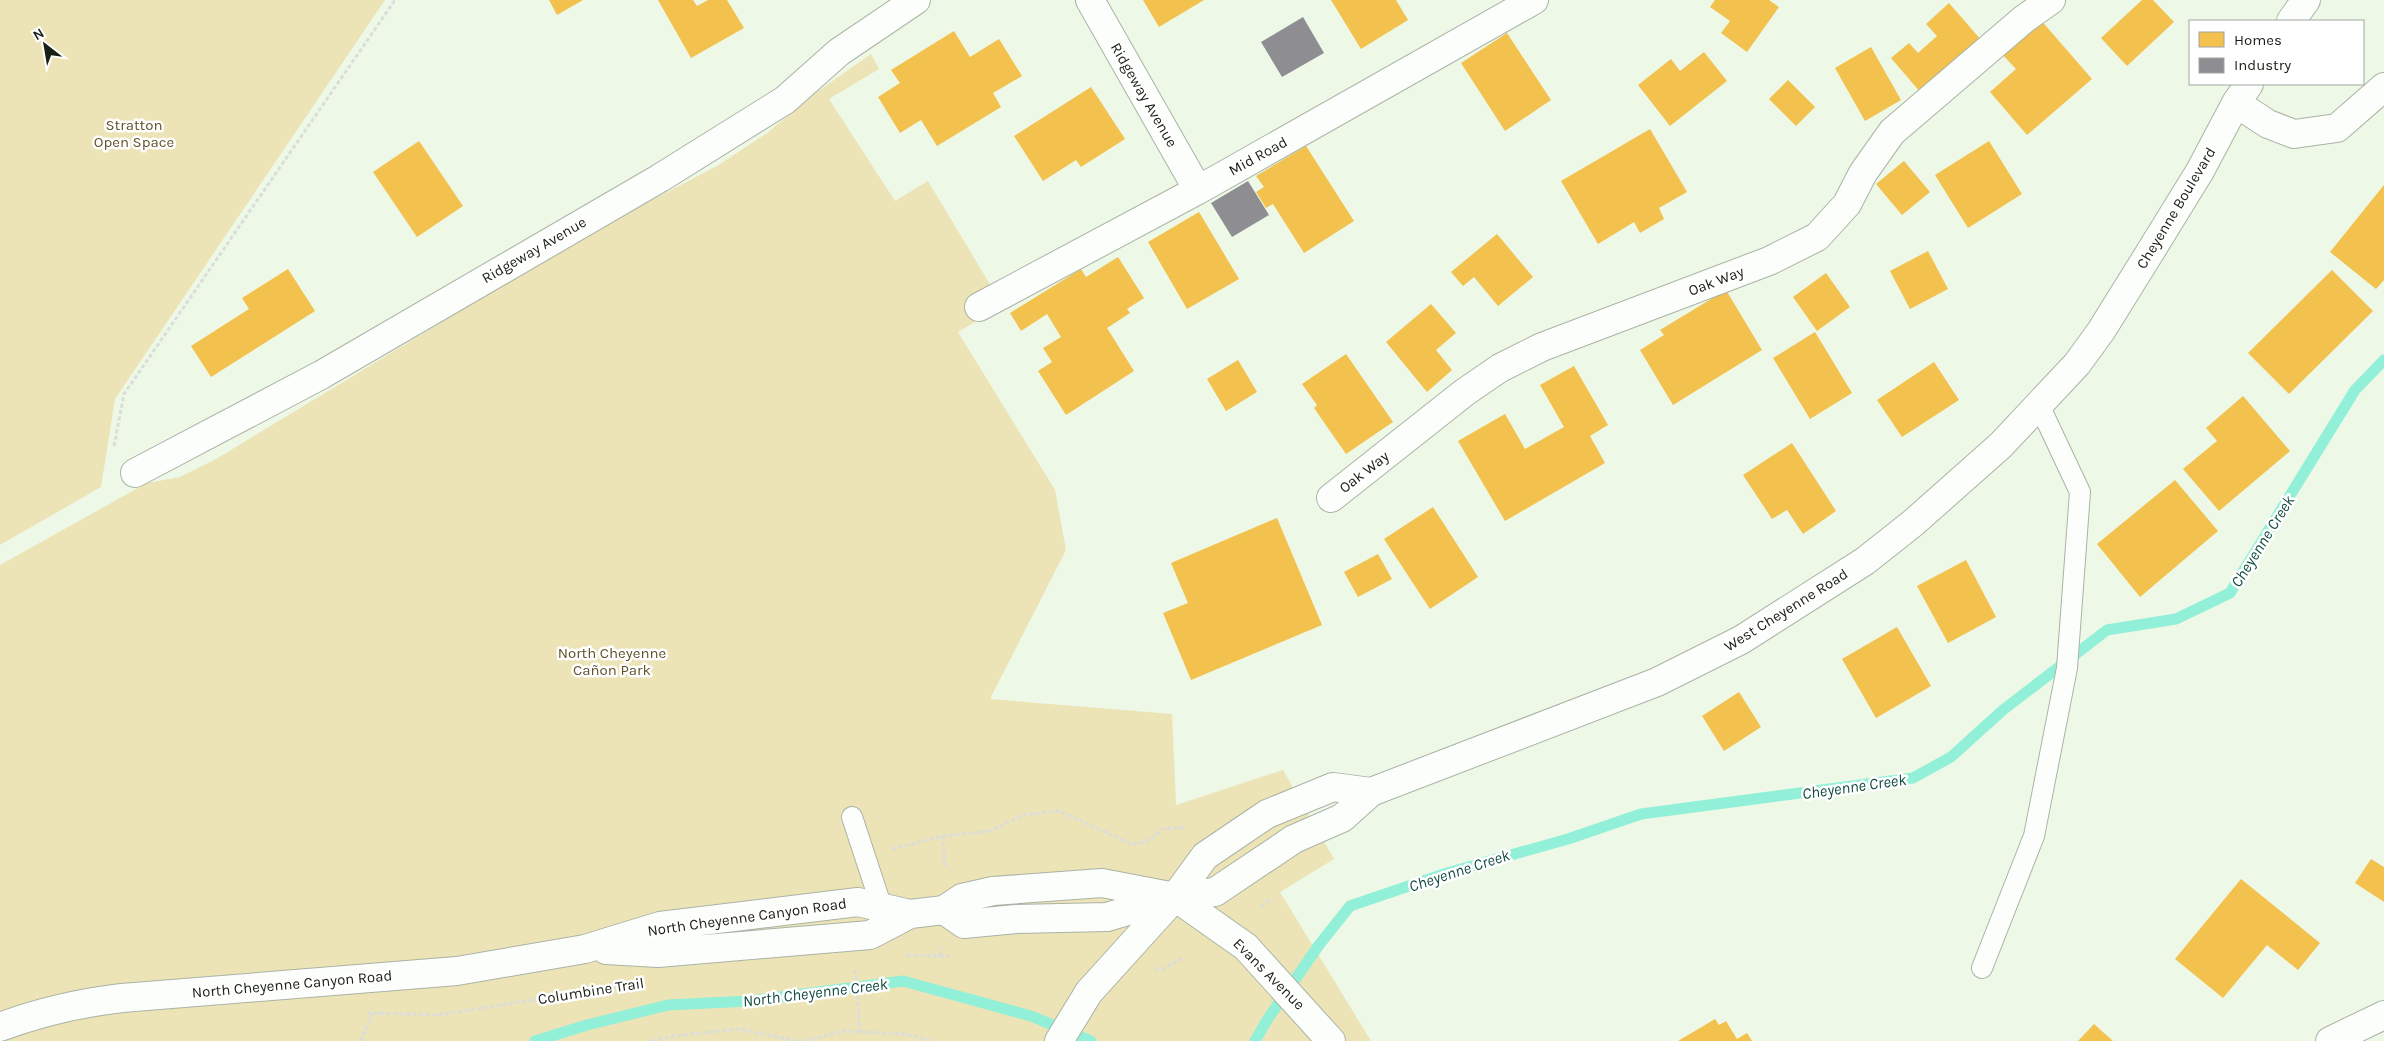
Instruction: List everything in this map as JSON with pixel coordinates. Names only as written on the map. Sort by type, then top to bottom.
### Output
[{"type":"street","name":"Ridgeway Avenue","points":[[135,473],[321,375],[660,178],[785,100],[839,52],[916,0]]},
{"type":"street","name":"Ridgeway Avenue","points":[[1090,0],[1198,190]]},
{"type":"street","name":"Mid Road","points":[[979,307],[1198,190],[1534,0]]},
{"type":"street","name":"Oak Way","points":[[1331,498],[1465,392],[1500,368],[1542,348],[1769,261],[1817,237],[1847,204],[1863,173],[1892,132],[2024,19],[2051,0]]},
{"type":"street","points":[[2292,20],[2306,0]]},
{"type":"street","points":[[2242,93],[2268,124],[2294,134],[2337,128],[2384,87]]},
{"type":"street","name":"Cheyenne Boulevard","points":[[2101,331],[2200,171],[2242,93]]},
{"type":"street","name":"West Cheyenne Road","points":[[1175,897],[1215,892],[1294,840],[1342,818],[1371,792],[1657,682],[1742,640],[1865,560],[1906,529],[2001,445],[2077,364],[2101,331]]},
{"type":"street","name":"West Cheyenne Road","points":[[1065,1030],[1089,992],[1175,897],[1204,856],[1267,814],[1333,787],[1371,792]]},
{"type":"street","name":"North Cheyenne Canyon Road","points":[[0,1027],[31,1016],[96,1001],[457,971],[585,949],[660,926],[858,902],[910,914],[944,910],[964,924],[1025,918],[1107,917],[1175,897]]},
{"type":"street","name":"Evans Avenue","points":[[1175,897],[1246,946],[1327,1035]]},
{"type":"street","name":"North Cheyenne Canyon Road","points":[[585,949],[658,953],[870,935],[910,914]]},
{"type":"street","points":[[2330,1041],[2384,1015]]},
{"type":"lane","points":[[1982,968],[2034,836],[2067,668],[2080,492],[2039,406]]},
{"type":"lane","points":[[852,817],[882,908]]},
{"type":"path","points":[[114,446],[124,394],[395,0]]},
{"type":"path","points":[[905,846],[943,836],[990,831],[1024,815],[1059,811],[1132,844],[1144,843],[1155,837],[1162,829],[1177,828]]},
{"type":"path","points":[[943,836],[946,871]]},
{"type":"path","points":[[1150,970],[1163,969],[1185,957]]},
{"type":"path","points":[[854,967],[860,1007],[860,1031]]},
{"type":"path","name":"Columbine Trail","points":[[363,1013],[438,1015],[622,986]]},
{"type":"path","points":[[361,1041],[372,1014]]},
{"type":"path","points":[[652,1041],[674,1036],[739,1029],[797,1041]]},
{"type":"path","points":[[806,1041],[844,1031],[904,1034],[933,1041]]},
{"type":"green space","name":"Stratton Open Space","points":[[0,0],[385,0],[115,399],[101,487],[0,545]]},
{"type":"green space","name":"North Cheyenne Cañon Park","points":[[871,54],[879,69],[829,99],[895,201],[928,181],[1003,306],[958,332],[1055,490],[1066,550],[990,699],[1172,714],[1176,805],[1283,770],[1334,859],[1280,892],[1371,1041],[0,1041],[0,565],[147,483],[180,477],[216,459],[589,233],[717,166],[767,133],[814,94]]},
{"type":"building: Homes","points":[[549,0],[583,0],[557,15]]},
{"type":"building: Homes","points":[[658,0],[693,0],[697,6],[708,0],[727,0],[744,28],[691,58]]},
{"type":"building: Homes","points":[[1143,0],[1204,0],[1159,27]]},
{"type":"building: Homes","points":[[1331,0],[1396,0],[1408,20],[1361,49]]},
{"type":"building: Homes","points":[[1715,0],[1769,0],[1779,7],[1747,52],[1721,33],[1730,21],[1710,7]]},
{"type":"building: Homes","points":[[2142,0],[2153,0],[2174,22],[2127,66],[2101,38]]},
{"type":"building: Homes","points":[[1949,3],[1982,41],[1921,93],[1891,58],[1909,43],[1918,53],[1937,36],[1926,24]]},
{"type":"building: Homes","points":[[2039,18],[2092,79],[2027,135],[1990,92],[2016,69],[2000,52]]},
{"type":"building: Homes","points":[[954,31],[970,57],[999,39],[1022,76],[993,93],[1001,107],[937,146],[921,120],[900,133],[878,97],[900,83],[891,70]]},
{"type":"building: Homes","points":[[1507,33],[1551,100],[1505,131],[1461,63]]},
{"type":"building: Homes","points":[[1871,47],[1901,100],[1865,121],[1835,68]]},
{"type":"building: Homes","points":[[1704,52],[1727,81],[1670,126],[1638,85],[1671,59],[1680,71]]},
{"type":"building: Homes","points":[[1788,80],[1815,107],[1796,126],[1769,99]]},
{"type":"building: Homes","points":[[1091,87],[1125,139],[1081,167],[1076,160],[1043,181],[1014,136]]},
{"type":"building: Homes","points":[[1650,129],[1687,192],[1659,208],[1664,219],[1640,233],[1634,222],[1598,244],[1561,181]]},
{"type":"building: Homes","points":[[419,141],[463,206],[417,237],[373,172]]},
{"type":"building: Homes","points":[[1989,141],[2022,194],[1968,228],[1935,175]]},
{"type":"building: Homes","points":[[1306,146],[1354,221],[1304,253],[1273,204],[1266,208],[1256,192],[1264,187],[1256,176]]},
{"type":"building: Homes","points":[[1904,161],[1930,192],[1902,215],[1876,184]]},
{"type":"building: Homes","points":[[2384,185],[2384,280],[2376,289],[2330,252]]},
{"type":"building: Homes","points":[[1199,212],[1239,279],[1187,309],[1148,242]]},
{"type":"building: Homes","points":[[1497,234],[1533,277],[1498,306],[1474,277],[1463,286],[1451,272]]},
{"type":"building: Homes","points":[[1928,251],[1948,289],[1910,309],[1890,271]]},
{"type":"building: Homes","points":[[1118,257],[1144,298],[1127,309],[1130,313],[1107,328],[1134,371],[1066,415],[1038,371],[1052,362],[1043,348],[1061,337],[1047,314],[1021,331],[1010,313],[1081,269],[1086,277]]},
{"type":"building: Homes","points":[[288,269],[315,311],[211,377],[191,346],[249,309],[242,298]]},
{"type":"building: Homes","points":[[2332,270],[2373,311],[2289,394],[2248,353]]},
{"type":"building: Homes","points":[[1826,273],[1850,307],[1817,331],[1793,297]]},
{"type":"building: Homes","points":[[1726,290],[1762,350],[1673,405],[1640,350],[1664,335],[1660,330]]},
{"type":"building: Homes","points":[[1431,304],[1456,333],[1436,350],[1452,370],[1427,392],[1386,342]]},
{"type":"building: Homes","points":[[1815,332],[1852,393],[1810,419],[1773,358]]},
{"type":"building: Homes","points":[[1346,354],[1393,422],[1346,454],[1314,408],[1317,405],[1302,384]]},
{"type":"building: Homes","points":[[1238,360],[1257,392],[1226,411],[1207,379]]},
{"type":"building: Homes","points":[[1934,362],[1959,400],[1902,437],[1877,400]]},
{"type":"building: Homes","points":[[1574,366],[1608,425],[1590,436],[1605,463],[1505,521],[1458,441],[1505,414],[1525,449],[1564,427],[1540,385]]},
{"type":"building: Homes","points":[[2243,396],[2290,451],[2219,511],[2183,469],[2217,441],[2206,428]]},
{"type":"building: Homes","points":[[1792,443],[1836,511],[1803,534],[1787,510],[1772,519],[1743,475]]},
{"type":"building: Homes","points":[[2175,480],[2218,531],[2140,597],[2097,544]]},
{"type":"building: Homes","points":[[1433,507],[1478,577],[1430,609],[1384,539]]},
{"type":"building: Homes","points":[[1277,518],[1322,625],[1191,680],[1163,613],[1188,603],[1171,563]]},
{"type":"building: Homes","points":[[1378,554],[1392,579],[1358,597],[1344,572]]},
{"type":"building: Homes","points":[[1966,560],[1996,617],[1948,643],[1917,586]]},
{"type":"building: Homes","points":[[1897,627],[1931,686],[1876,718],[1842,659]]},
{"type":"building: Homes","points":[[1739,692],[1761,727],[1724,751],[1702,716]]},
{"type":"building: Homes","points":[[2371,859],[2384,867],[2384,902],[2355,883]]},
{"type":"building: Homes","points":[[2241,879],[2320,943],[2298,970],[2267,945],[2223,998],[2175,959]]},
{"type":"building: Homes","points":[[1715,1019],[1719,1025],[1726,1021],[1737,1039],[1747,1033],[1752,1041],[1678,1041]]},
{"type":"building: Homes","points":[[2094,1024],[2113,1041],[2078,1041]]},
{"type":"building: Industry","points":[[1303,17],[1324,53],[1282,77],[1261,42]]},
{"type":"building: Industry","points":[[1248,181],[1269,215],[1232,237],[1211,203]]},
{"type":"waterway","name":"Cheyenne Creek","points":[[1255,1041],[1267,1020],[1319,945],[1350,906],[1447,873],[1568,839],[1641,814],[1913,778],[1951,757],[2003,710],[2107,630],[2176,619],[2230,593],[2355,390],[2384,360]]},
{"type":"waterway","name":"North Cheyenne Creek","points":[[535,1041],[587,1025],[668,1005],[749,1001],[903,981],[1031,1016],[1091,1041]]}]
